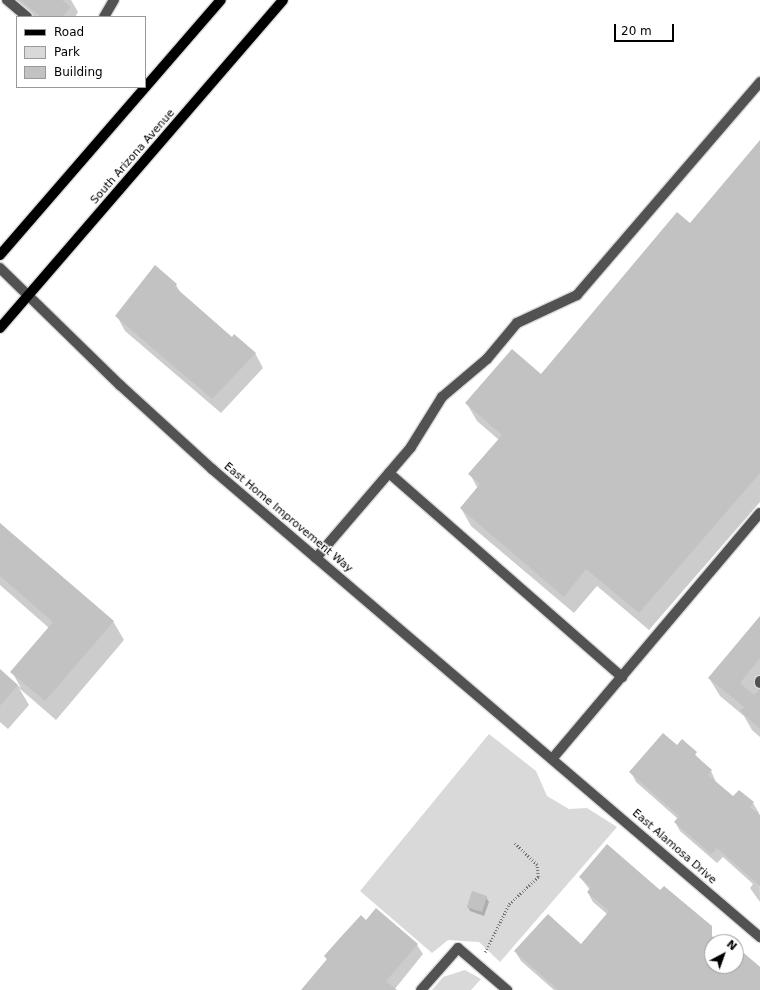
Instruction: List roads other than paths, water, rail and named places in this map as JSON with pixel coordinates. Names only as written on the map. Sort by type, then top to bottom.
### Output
[{"type":"main road","name":"South Arizona Avenue","points":[[0,328],[283,0]]},
{"type":"main road","points":[[146,84],[216,2]]},
{"type":"main road","points":[[0,255],[143,88]]},
{"type":"street","points":[[7,0],[26,16]]},
{"type":"street","points":[[105,16],[114,0]]},
{"type":"street","points":[[316,558],[411,447],[442,397],[487,359],[517,323],[577,295],[760,82]]},
{"type":"street","name":"East Home Improvement Way","points":[[0,268],[120,385],[212,469],[572,776]]},
{"type":"street","points":[[389,473],[622,677]]},
{"type":"street","points":[[552,759],[760,513]]},
{"type":"street","name":"East Alamosa Drive","points":[[572,776],[760,937]]},
{"type":"street","points":[[421,990],[458,948],[507,990]]}]
